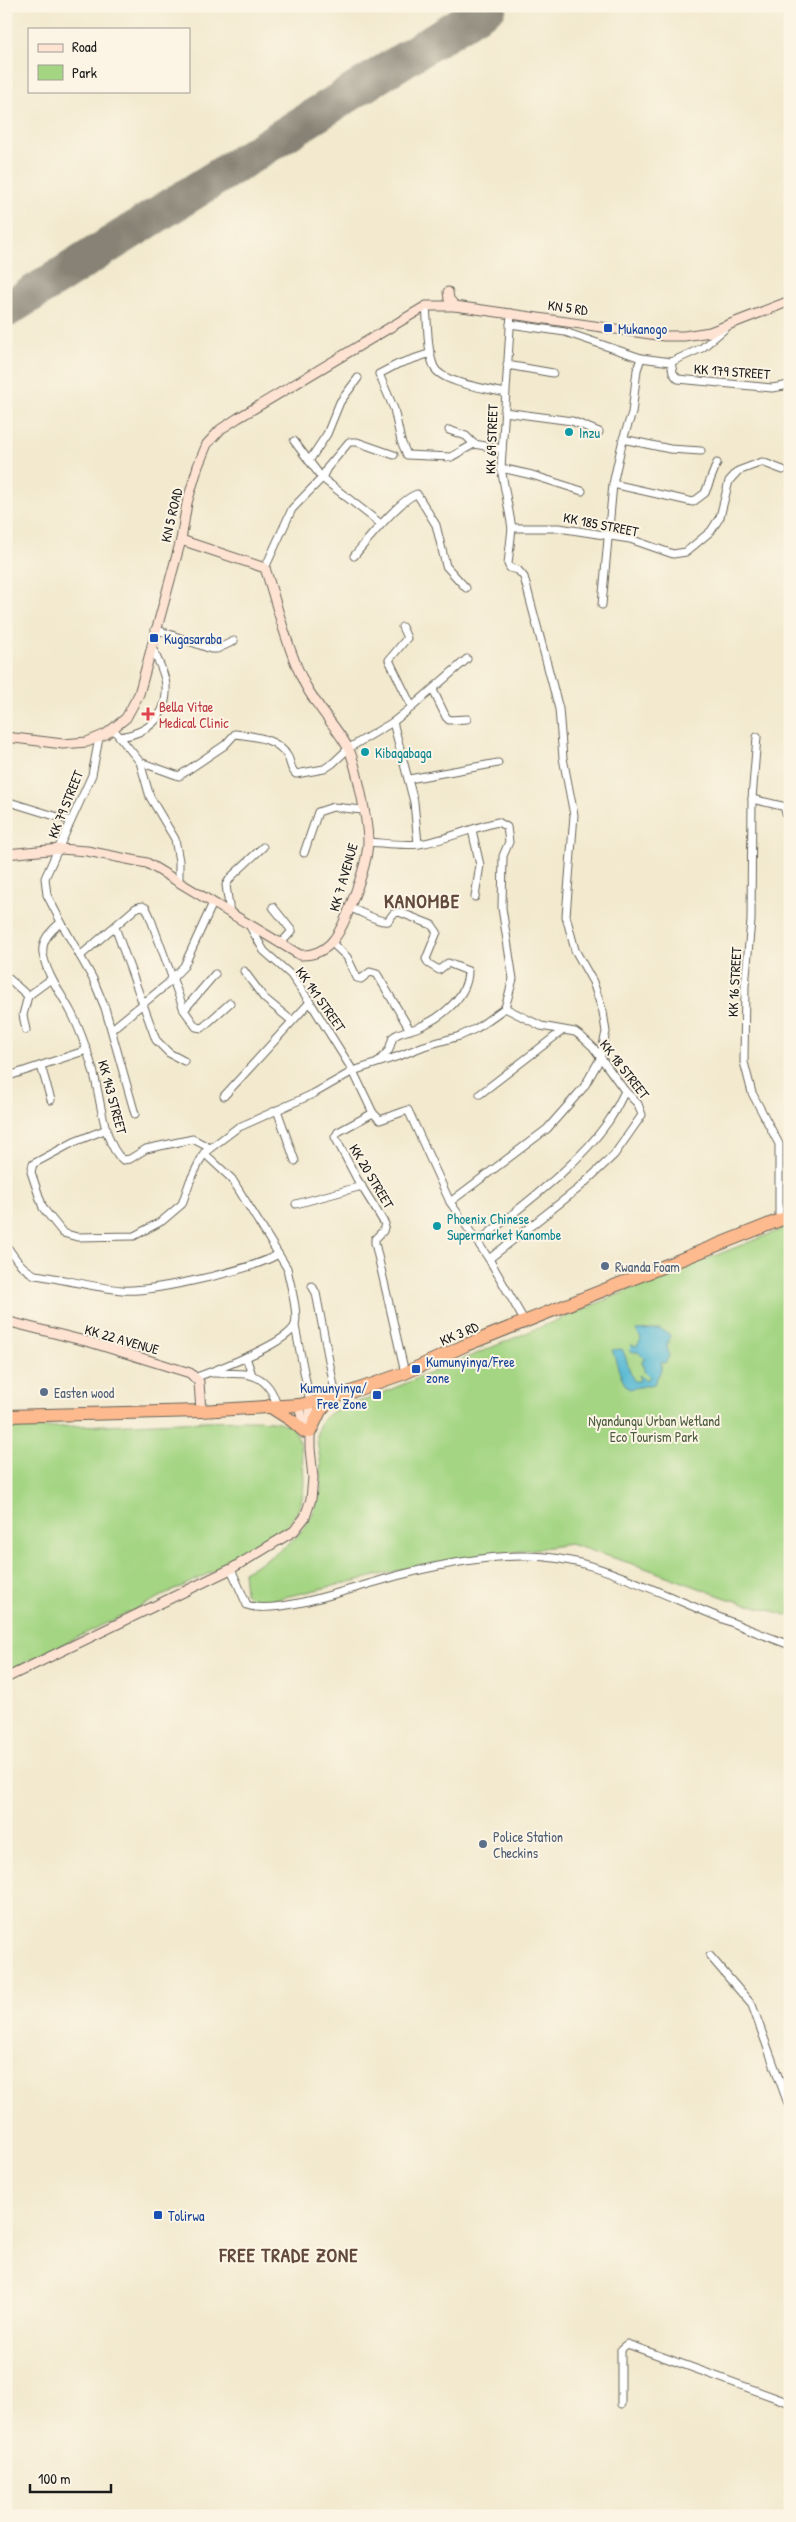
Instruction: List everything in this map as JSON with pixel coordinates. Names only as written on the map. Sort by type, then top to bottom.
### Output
[{"type":"highway","name":"KK 3 RD","points":[[6,1416],[201,1410],[304,1404],[358,1391],[405,1373],[466,1345],[784,1218]]},
{"type":"highway","points":[[273,1406],[308,1432],[320,1411],[334,1397]]},
{"type":"main road","points":[[448,292],[449,299],[455,306]]},
{"type":"main road","name":"KN 5 RD","points":[[426,306],[455,306],[664,336],[684,336],[710,332],[790,300]]},
{"type":"main road","name":"KN 5 ROAD","points":[[6,737],[63,744],[87,742],[114,730],[133,708],[181,540],[187,503],[207,444],[221,429],[426,306]]},
{"type":"main road","points":[[181,540],[265,568]]},
{"type":"main road","name":"KK 7 AVENUE","points":[[6,854],[60,849],[131,858],[147,863],[247,922],[293,953],[310,956],[322,952],[332,943],[340,933],[350,908],[368,842],[363,810],[349,748],[301,677],[265,568]]},
{"type":"main road","name":"KK 22 AVENUE","points":[[6,1322],[136,1356],[197,1377]]},
{"type":"main road","points":[[197,1377],[201,1390],[201,1410]]},
{"type":"main road","points":[[6,1678],[231,1570],[294,1531],[305,1517],[311,1500],[313,1478],[304,1404]]},
{"type":"street","points":[[426,306],[430,353],[434,368],[444,376],[505,392]]},
{"type":"street","name":"KK 69 STREET","points":[[511,314],[506,365],[501,468],[512,528],[508,564],[510,568],[518,570],[524,577],[561,719],[563,758],[574,815],[566,916],[575,950],[589,974],[603,1012],[606,1032],[600,1059]]},
{"type":"street","points":[[580,337],[582,323]]},
{"type":"street","points":[[510,324],[565,332],[641,358],[671,362],[702,348],[730,324]]},
{"type":"street","points":[[430,353],[398,364],[379,374],[394,409],[406,452],[409,456],[451,458],[474,444]]},
{"type":"street","points":[[602,605],[612,484],[623,439],[632,413],[637,370],[641,358]]},
{"type":"street","name":"KK 179 STREET","points":[[671,362],[673,373],[678,379],[772,388],[790,385]]},
{"type":"street","points":[[506,365],[553,373]]},
{"type":"street","points":[[309,461],[324,441],[340,402],[358,378]]},
{"type":"street","points":[[504,412],[572,421],[599,432]]},
{"type":"street","points":[[450,430],[466,436],[474,444],[502,449]]},
{"type":"street","points":[[623,439],[670,449],[701,451]]},
{"type":"street","points":[[294,441],[322,478],[381,524]]},
{"type":"street","points":[[265,568],[292,509],[322,478],[327,468],[352,441],[394,455]]},
{"type":"street","name":"KK 185 STREET","points":[[512,528],[559,528],[630,539],[672,554],[686,552],[711,531],[720,517],[729,481],[738,471],[762,462],[783,470]]},
{"type":"street","points":[[612,484],[687,501],[697,500],[705,493],[717,463]]},
{"type":"street","points":[[501,468],[532,475],[582,491]]},
{"type":"street","points":[[354,556],[381,524],[415,494],[419,496],[436,525],[446,566],[466,588]]},
{"type":"street","points":[[402,627],[407,638],[389,660],[412,707]]},
{"type":"street","points":[[156,629],[211,649],[217,649],[234,641]]},
{"type":"street","points":[[120,737],[141,733],[151,726],[158,717],[162,707],[166,684],[151,645]]},
{"type":"street","points":[[140,762],[179,776],[225,745],[235,734],[256,737],[274,743],[287,756],[292,771],[296,774],[324,769],[349,748],[393,722],[433,690],[467,658]]},
{"type":"street","points":[[433,690],[449,720],[467,719]]},
{"type":"street","points":[[393,722],[414,802],[418,844]]},
{"type":"street","points":[[114,730],[140,762],[150,797],[175,840],[179,861],[179,882]]},
{"type":"street","name":"KK 16 STREET","points":[[757,737],[752,799],[751,921],[745,986],[744,1062],[752,1093],[779,1144],[784,1218]]},
{"type":"street","name":"KK 79 STREET","points":[[60,849],[92,775],[99,738]]},
{"type":"street","points":[[409,779],[498,763]]},
{"type":"street","points":[[752,799],[788,804],[786,820],[790,828]]},
{"type":"street","points":[[6,801],[71,821]]},
{"type":"street","points":[[304,853],[318,812],[333,807],[363,810]]},
{"type":"street","points":[[107,1129],[74,1142],[33,1164],[31,1172],[43,1208],[63,1233],[77,1237],[134,1236],[148,1230],[175,1211],[185,1196],[190,1181],[207,1150],[237,1128],[313,1094],[352,1071],[424,1046],[460,1036],[477,1028],[505,1008],[513,979],[502,908],[503,856],[510,842],[509,830],[498,822],[418,844],[368,842]]},
{"type":"street","points":[[472,830],[478,846],[480,864],[475,897]]},
{"type":"street","points":[[230,913],[226,885],[230,877],[263,847]]},
{"type":"street","points":[[60,849],[45,878],[47,895],[92,979],[112,1029],[135,1114]]},
{"type":"street","points":[[112,1029],[143,1001],[174,977],[184,966],[213,903]]},
{"type":"street","points":[[80,956],[136,908],[142,906],[146,908],[174,977],[184,1010],[199,1030],[230,1003]]},
{"type":"street","points":[[274,907],[292,931],[280,944]]},
{"type":"street","points":[[350,908],[381,922],[388,921],[393,914],[399,912],[432,925],[437,932],[426,959],[429,964],[439,970],[448,962],[468,971],[462,992],[456,1002],[437,1017],[393,1037],[389,1050],[374,1064]]},
{"type":"street","name":"KK 143 STREET","points":[[61,922],[44,940],[43,952],[51,979],[74,1018],[87,1050],[107,1129],[117,1156],[123,1160],[130,1159],[146,1149],[193,1139],[207,1150]]},
{"type":"street","name":"KK 141 STREET","points":[[247,922],[264,951],[291,975],[310,1002],[352,1071]]},
{"type":"street","points":[[115,926],[156,1040],[169,1053],[184,1061]]},
{"type":"street","points":[[332,943],[347,958],[357,978],[361,979],[370,972],[377,974],[410,1030]]},
{"type":"street","points":[[244,971],[264,998],[292,1021]]},
{"type":"street","points":[[184,1010],[215,974]]},
{"type":"street","points":[[6,976],[28,996]]},
{"type":"street","points":[[26,1030],[23,1015],[28,996],[51,979]]},
{"type":"street","points":[[224,1096],[310,1002]]},
{"type":"street","name":"KK 18 STREET","points":[[489,1259],[579,1188],[614,1154],[642,1115],[638,1104],[625,1091],[582,1037],[575,1032],[542,1026],[505,1008]]},
{"type":"street","points":[[480,1094],[562,1031]]},
{"type":"street","points":[[6,1077],[87,1050]]},
{"type":"street","points":[[450,1202],[547,1129],[584,1087],[600,1059]]},
{"type":"street","points":[[41,1066],[52,1100]]},
{"type":"street","points":[[352,1071],[372,1113],[380,1120],[408,1110],[450,1202],[489,1259],[525,1322]]},
{"type":"street","points":[[478,1242],[564,1170],[609,1121],[625,1091]]},
{"type":"street","points":[[277,1110],[295,1161]]},
{"type":"street","name":"KK 20 STREET","points":[[372,1113],[336,1134],[336,1140],[385,1224],[383,1231],[375,1239],[375,1243],[405,1373]]},
{"type":"street","points":[[207,1150],[232,1179],[287,1268],[295,1308],[295,1326],[304,1404]]},
{"type":"street","points":[[296,1204],[362,1186]]},
{"type":"street","points":[[6,1245],[26,1271],[34,1275],[124,1290],[150,1288],[244,1269],[268,1261],[278,1254]]},
{"type":"street","points":[[312,1286],[316,1293],[334,1397]]},
{"type":"street","points":[[197,1377],[271,1345],[295,1326]]},
{"type":"street","points":[[246,1357],[252,1375]]},
{"type":"street","points":[[210,1372],[252,1375],[271,1387],[273,1406]]},
{"type":"street","points":[[231,1570],[247,1605],[263,1608],[294,1603],[408,1572],[525,1556],[561,1558],[615,1573],[790,1645]]},
{"type":"street","points":[[710,1956],[752,2005],[790,2109]]},
{"type":"street","points":[[621,2404],[621,2349],[627,2344],[790,2402]]},
{"type":"green space","name":"Nyandungu Urban Wetland Eco Tourism Park","points":[[790,1226],[790,1616],[726,1598],[645,1568],[570,1544],[423,1565],[255,1604],[245,1593],[243,1572],[291,1542],[308,1522],[315,1509],[321,1485],[318,1428],[322,1421],[335,1410],[368,1399],[651,1281]]},
{"type":"green space","points":[[204,1421],[271,1421],[288,1425],[295,1431],[302,1456],[304,1489],[297,1512],[290,1522],[255,1551],[6,1672],[6,1429]]},
{"type":"water","points":[[660,1329],[670,1335],[667,1346],[669,1356],[665,1363],[661,1362],[661,1370],[654,1384],[629,1389],[621,1376],[612,1350],[622,1349],[634,1381],[640,1381],[639,1375],[646,1380],[650,1377],[644,1371],[642,1361],[645,1359],[638,1352],[630,1352],[631,1345],[637,1346],[641,1339],[636,1330]]},
{"type":"runway","points":[[6,310],[489,6]]},
{"type":"place","name":"Mukanogo","points":[[608,328]]},
{"type":"place","name":"Inzu","points":[[569,432]]},
{"type":"place","name":"Kugasaraba","points":[[154,638]]},
{"type":"place","name":"Bella Vitae Medical Clinic","points":[[148,714]]},
{"type":"place","name":"Kibagabaga","points":[[365,752]]},
{"type":"place","name":"Phoenix Chinese Supermarket Kanombe","points":[[437,1226]]},
{"type":"place","name":"Rwanda Foam","points":[[605,1266]]},
{"type":"place","name":"Kumunyinya/Free zone","points":[[416,1369]]},
{"type":"place","name":"Easten wood","points":[[44,1392]]},
{"type":"place","name":"Kumunyinya/ Free Zone","points":[[377,1395]]},
{"type":"place","name":"Police Station Checkins","points":[[483,1844]]},
{"type":"place","name":"Tolirwa","points":[[158,2215]]},
{"type":"district","name":"KANOMBE","points":[[422,901]]},
{"type":"district","name":"FREE TRADE ZONE","points":[[289,2255]]}]
